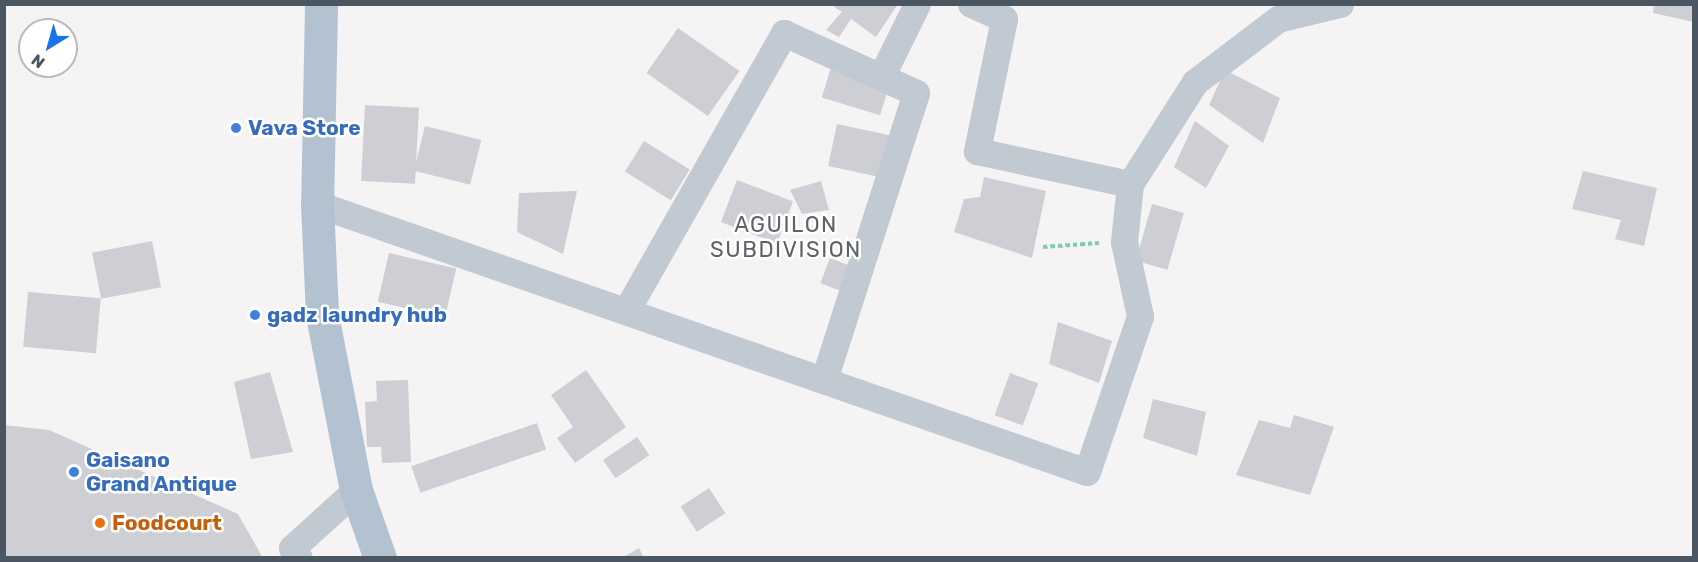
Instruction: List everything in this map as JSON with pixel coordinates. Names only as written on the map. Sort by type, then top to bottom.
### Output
[{"type":"main road","points":[[321,4],[317,204],[322,315],[356,490],[380,558]]},
{"type":"street","points":[[881,77],[917,4]]},
{"type":"street","points":[[970,4],[1004,19],[977,151],[1130,184]]},
{"type":"street","points":[[317,204],[1087,472],[1140,316],[1124,242],[1130,184],[1195,82],[1278,19],[1340,4]]},
{"type":"street","points":[[626,311],[784,33],[916,93],[824,380]]},
{"type":"street","points":[[299,558],[292,548],[356,490]]},
{"type":"path","points":[[1042,247],[1124,242]]},
{"type":"building","points":[[836,4],[898,4],[876,37],[851,19],[839,37],[826,30],[842,12],[834,7]]},
{"type":"building","points":[[1654,4],[1694,4],[1694,22],[1653,13]]},
{"type":"building","points":[[678,28],[739,71],[708,116],[646,73]]},
{"type":"building","points":[[832,64],[890,82],[880,115],[822,97]]},
{"type":"building","points":[[1225,70],[1280,98],[1263,143],[1209,105]]},
{"type":"building","points":[[365,105],[419,108],[415,184],[361,181]]},
{"type":"building","points":[[1195,121],[1229,146],[1206,188],[1174,167]]},
{"type":"building","points":[[837,124],[891,135],[882,177],[828,166]]},
{"type":"building","points":[[425,126],[481,140],[470,185],[414,171]]},
{"type":"building","points":[[644,141],[690,170],[671,200],[625,172]]},
{"type":"building","points":[[1583,171],[1657,188],[1644,246],[1615,239],[1621,220],[1572,209]]},
{"type":"building","points":[[984,177],[1046,191],[1032,258],[954,232],[964,199],[980,197]]},
{"type":"building","points":[[737,180],[793,202],[777,244],[721,222]]},
{"type":"building","points":[[821,181],[829,210],[802,214],[790,190]]},
{"type":"building","points":[[577,191],[563,254],[517,232],[519,193]]},
{"type":"building","points":[[1152,204],[1184,213],[1167,270],[1136,261]]},
{"type":"building","points":[[152,241],[161,287],[101,299],[92,253]]},
{"type":"building","points":[[389,253],[456,269],[445,317],[378,302]]},
{"type":"building","points":[[830,258],[851,266],[841,291],[820,283]]},
{"type":"building","points":[[28,292],[101,298],[96,353],[23,347]]},
{"type":"building","points":[[1058,322],[1112,341],[1099,383],[1049,364]]},
{"type":"building","points":[[586,370],[626,427],[575,463],[557,438],[573,427],[551,395]]},
{"type":"building","points":[[270,372],[293,452],[251,459],[234,382]]},
{"type":"building","points":[[1010,373],[1038,383],[1023,426],[995,415]]},
{"type":"building","points":[[408,380],[411,462],[382,463],[381,447],[367,447],[365,402],[377,401],[376,381]]},
{"type":"building","points":[[1153,399],[1206,412],[1197,456],[1143,438]]},
{"type":"building","points":[[1294,415],[1334,427],[1310,495],[1236,475],[1259,420],[1290,428]]},
{"type":"building","points":[[537,423],[546,449],[420,493],[411,466]]},
{"type":"building","name":"Gaisano Grand Antique","points":[[4,425],[49,430],[238,514],[263,558],[4,558]]},
{"type":"building","points":[[637,437],[649,455],[615,478],[603,460]]},
{"type":"building","points":[[709,488],[725,513],[697,532],[680,507]]},
{"type":"building","points":[[639,548],[644,558],[622,558]]},
{"type":"place","name":"Vava Store","points":[[236,128]]},
{"type":"place","name":"gadz laundry hub","points":[[255,315]]},
{"type":"place","name":"Gaisano Grand Antique","points":[[74,472]]},
{"type":"place","name":"Foodcourt","points":[[100,523]]},
{"type":"district","name":"AGUILON SUBDIVISION","points":[[786,236]]}]
